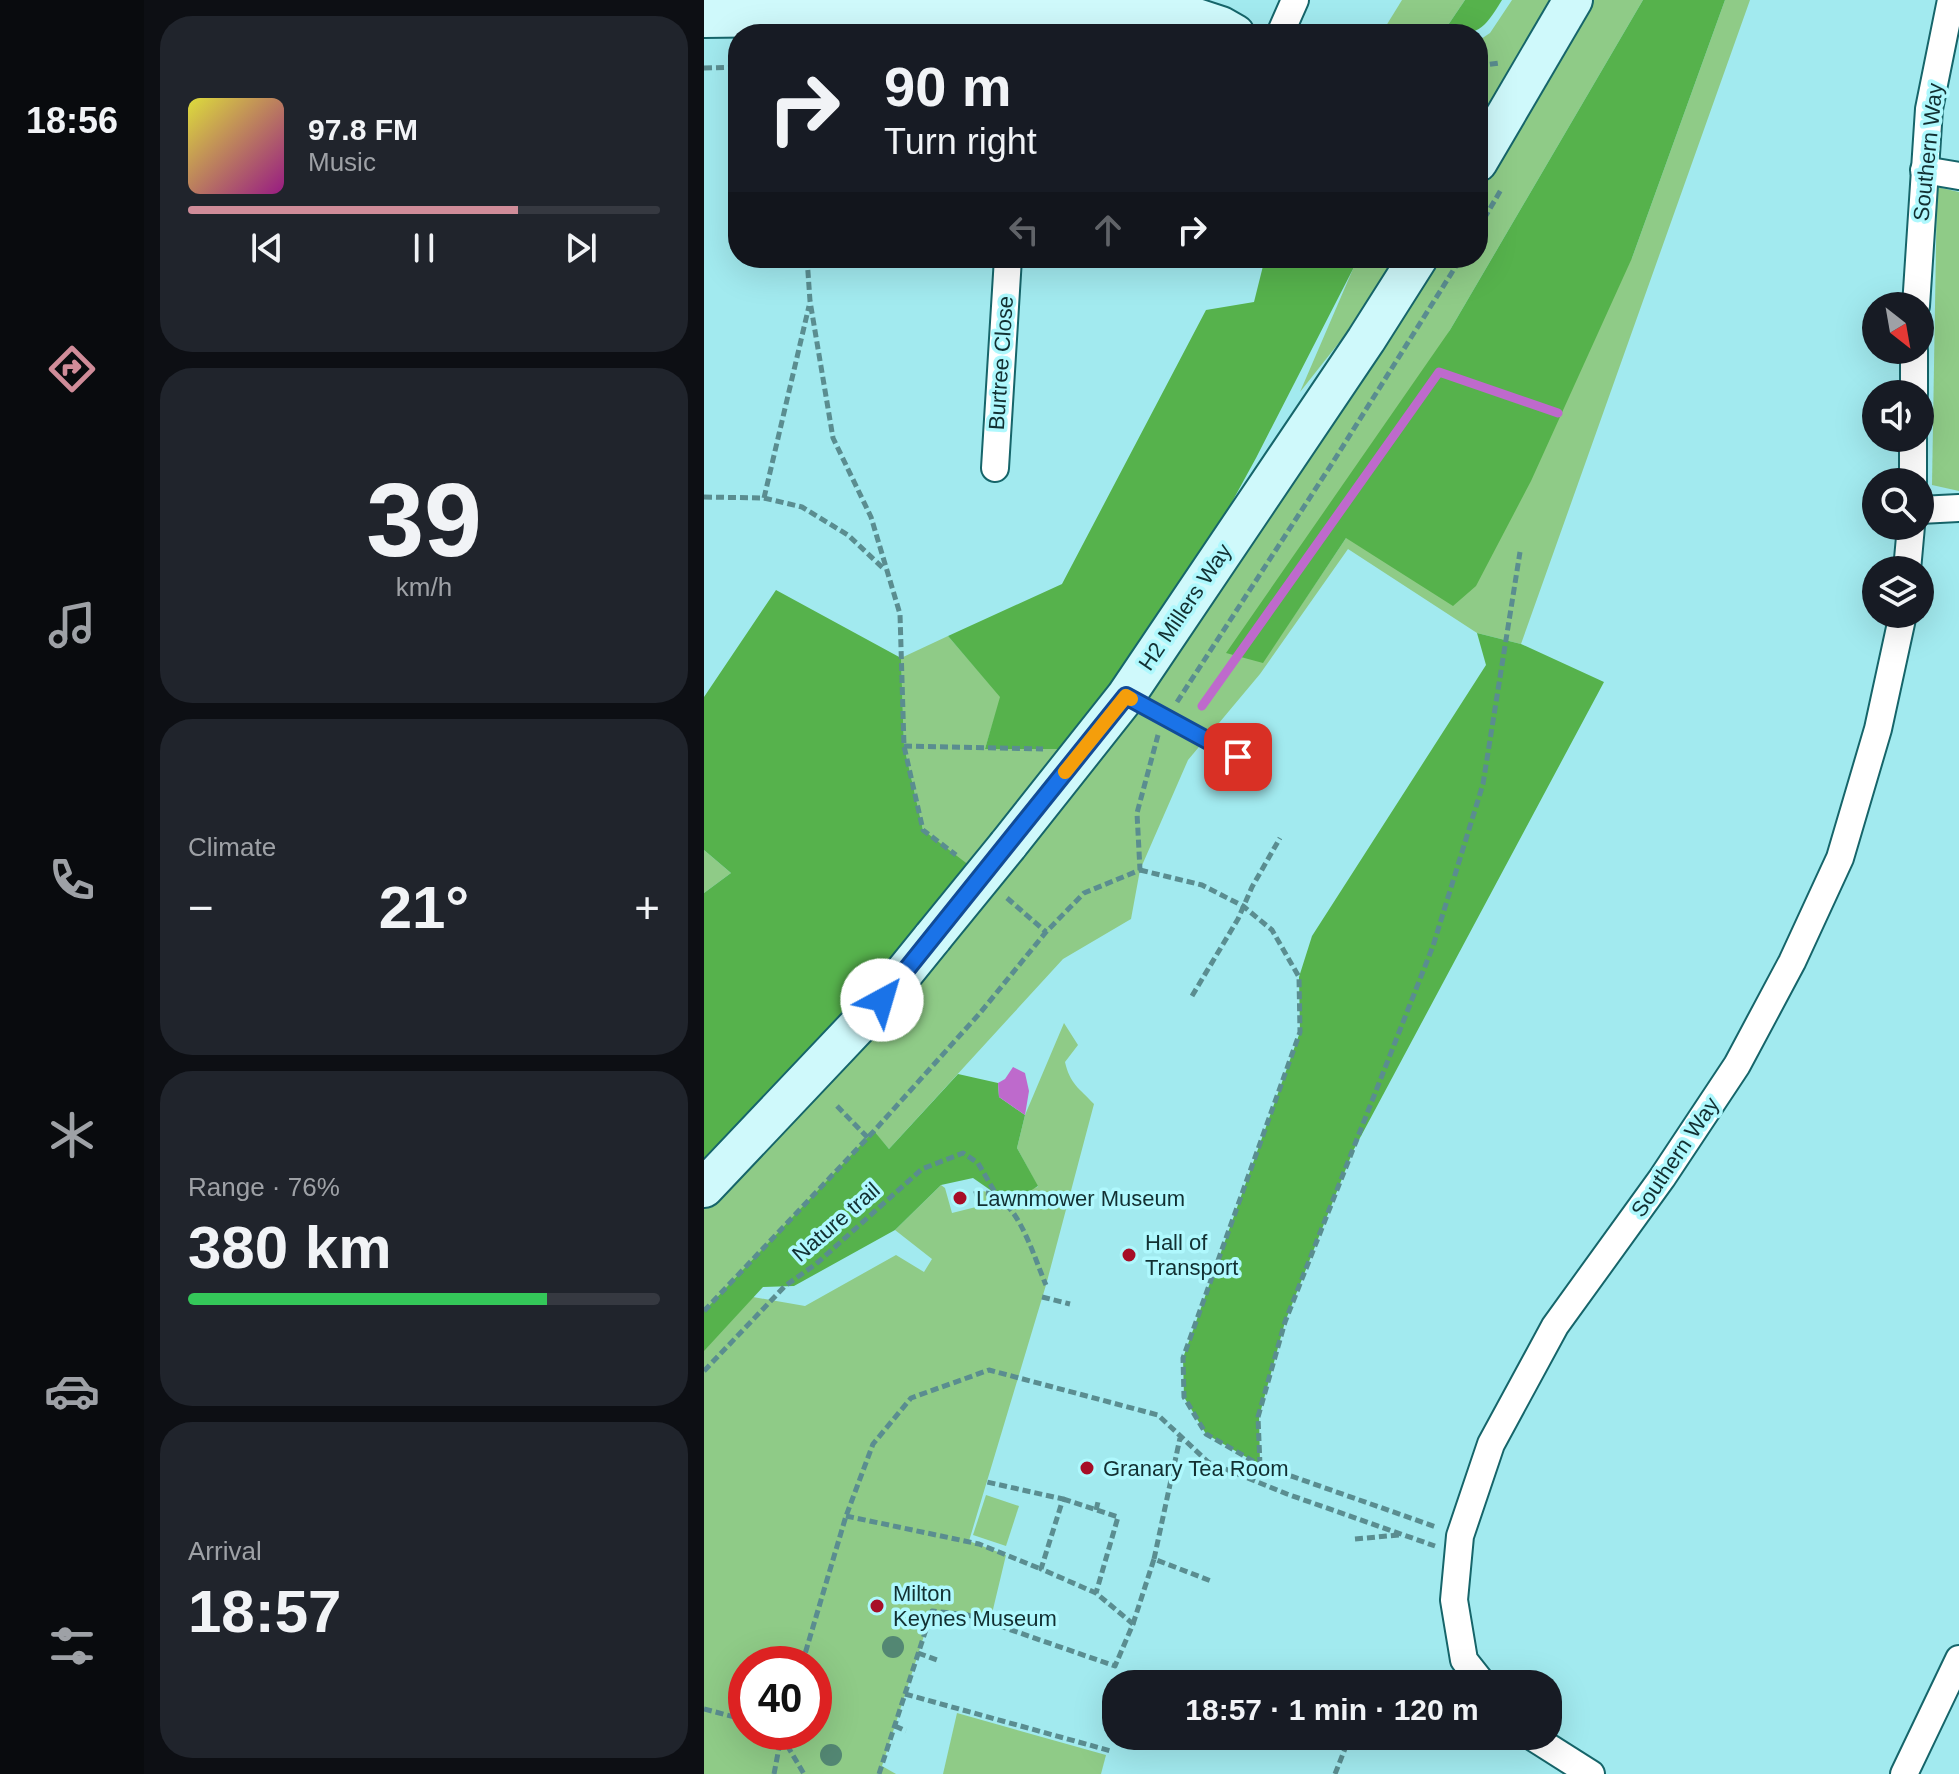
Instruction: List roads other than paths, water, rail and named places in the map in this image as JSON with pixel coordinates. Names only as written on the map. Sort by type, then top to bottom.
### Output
[{"type":"street","points":[[1284,24],[1295,0]]},
{"type":"street","points":[[1488,145],[1573,0]]},
{"type":"street","name":"Southern Way","points":[[1917,292],[1929,109],[1951,0]]},
{"type":"street","points":[[704,18],[781,17],[835,5],[870,16],[1014,22],[1169,9],[1215,24]]},
{"type":"street","points":[[1924,170],[1959,176]]},
{"type":"street","name":"Burtree Close","points":[[995,468],[1007,268]]},
{"type":"street","points":[[1366,340],[1394,268]]},
{"type":"street","name":"H2 Millers Way","points":[[704,1188],[882,1000],[1126,696],[1412,268]]},
{"type":"street","points":[[1934,509],[1959,508]]},
{"type":"street","name":"Southern Way","points":[[1472,1670],[1464,1660],[1454,1600],[1459,1545],[1491,1444],[1555,1326],[1662,1178],[1729,1078],[1792,962],[1840,858],[1878,729],[1900,628]]},
{"type":"street","points":[[1904,1774],[1959,1659]]},
{"type":"street","points":[[1553,1750],[1591,1774]]},
{"type":"lane","points":[[1126,696],[1262,770]]},
{"type":"waterway","points":[[1202,706],[1439,372],[1558,413]]},
{"type":"place","name":"Lawnmower Museum","points":[[960,1198]]},
{"type":"place","name":"Hall of Transport","points":[[1129,1255]]},
{"type":"place","name":"Granary Tea Room","points":[[1087,1468]]},
{"type":"place","name":"Milton Keynes Museum","points":[[877,1606]]}]
